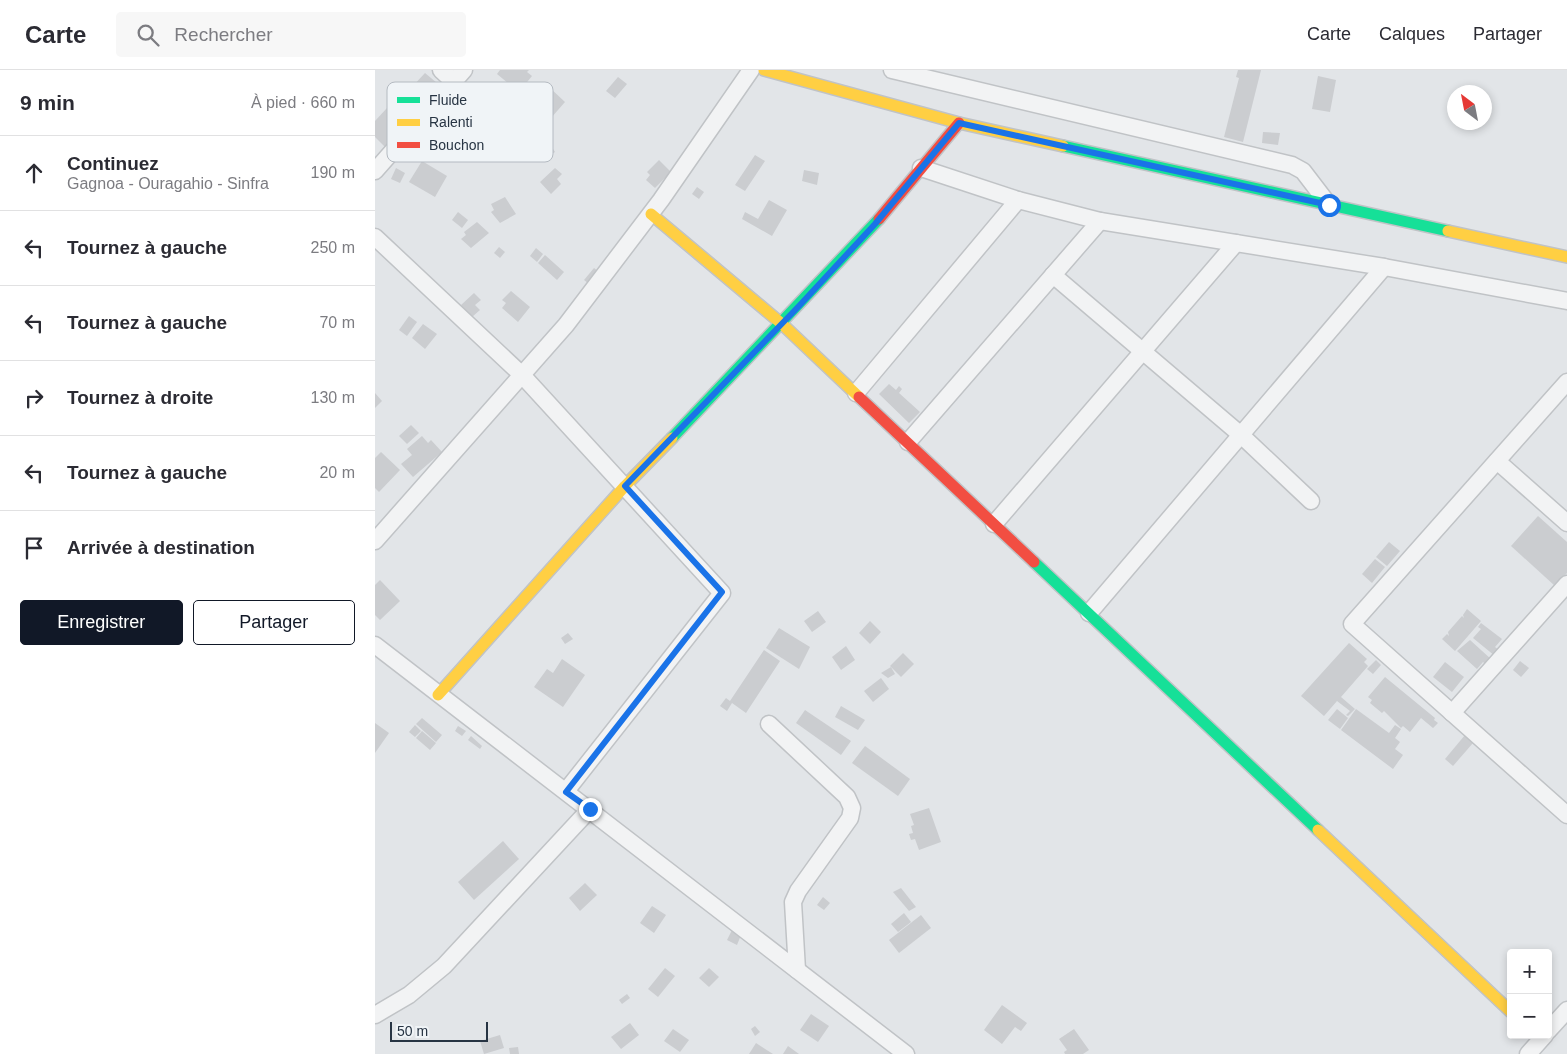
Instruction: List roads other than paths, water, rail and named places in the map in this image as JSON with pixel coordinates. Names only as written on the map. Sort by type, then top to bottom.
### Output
[{"type":"street","points":[[441,70],[459,76]]},
{"type":"street","points":[[375,541],[566,325],[651,214],[751,70]]},
{"type":"street","points":[[764,70],[959,123],[1567,257]]},
{"type":"street","points":[[892,70],[1292,165],[1303,171],[1329,205]]},
{"type":"street","points":[[438,695],[625,486],[782,324],[875,224],[959,123]]},
{"type":"street","points":[[375,171],[387,157]]},
{"type":"street","points":[[921,168],[1018,200],[1100,221],[1384,267],[1567,302]]},
{"type":"street","points":[[856,393],[1018,200]]},
{"type":"street","points":[[651,214],[782,324],[1507,1008]]},
{"type":"street","points":[[908,442],[1100,221]]},
{"type":"street","points":[[375,237],[522,374],[722,592],[566,792]]},
{"type":"street","points":[[994,524],[1237,243]]},
{"type":"street","points":[[1089,613],[1384,267]]},
{"type":"street","points":[[1053,275],[1241,435],[1311,502]]},
{"type":"street","points":[[1567,382],[1352,624],[1567,815]]},
{"type":"street","points":[[1497,461],[1567,524]]},
{"type":"street","points":[[1452,713],[1567,584]]},
{"type":"street","points":[[375,646],[590,809],[906,1054]]},
{"type":"street","points":[[769,724],[847,797],[852,808],[850,818],[798,891],[793,902],[797,970]]},
{"type":"street","points":[[375,1015],[409,995],[444,966],[590,809]]},
{"type":"street","points":[[1552,1026],[1567,1010]]},
{"type":"street","points":[[1528,1054],[1540,1039]]}]
